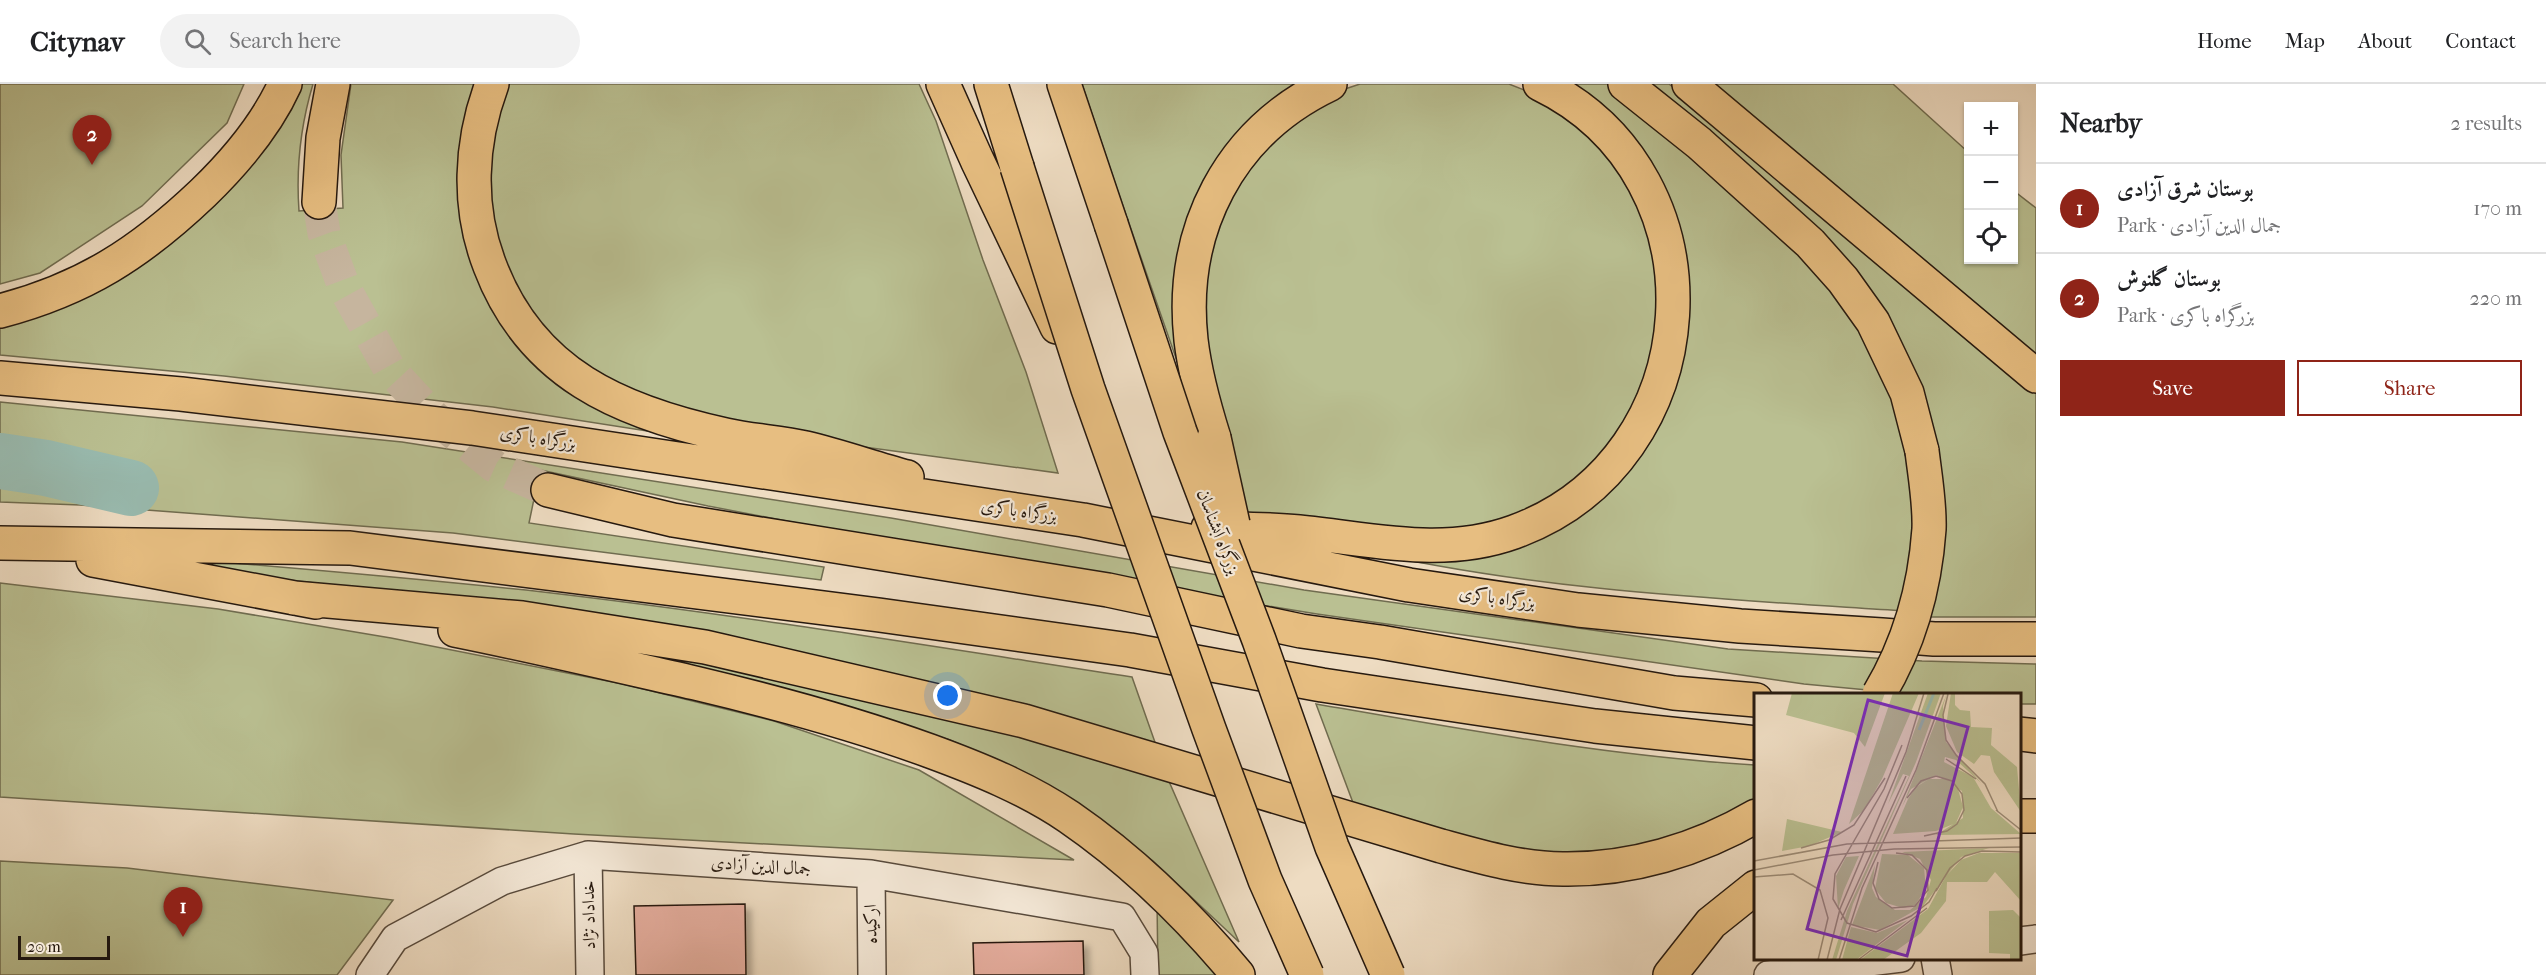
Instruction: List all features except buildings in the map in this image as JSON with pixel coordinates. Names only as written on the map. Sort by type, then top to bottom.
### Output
[{"type":"highway","points":[[0,311],[36,302],[81,283],[152,239],[226,171],[260,128],[285,84]]},
{"type":"highway","points":[[319,202],[323,138],[333,84]]},
{"type":"highway","points":[[492,84],[478,129],[474,159],[474,190],[483,248],[510,308],[531,339],[553,361],[588,387],[645,414],[726,435],[805,448],[1033,513]]},
{"type":"highway","points":[[943,84],[977,160],[1088,389]]},
{"type":"highway","points":[[991,84],[1088,389],[1246,832],[1307,975]]},
{"type":"highway","name":"بزرگراه آبشناسان","points":[[1064,84],[1180,432],[1259,640],[1332,847],[1388,975]]},
{"type":"highway","points":[[1259,640],[1214,438],[1197,381],[1191,339],[1191,266],[1216,191],[1237,156],[1278,115],[1330,84]]},
{"type":"highway","points":[[1096,523],[1298,532],[1406,546],[1434,547],[1463,544],[1514,532],[1564,507],[1588,490],[1629,444],[1645,418],[1660,382],[1670,349],[1674,316],[1671,273],[1653,201],[1637,168],[1606,130],[1578,107],[1540,84]]},
{"type":"highway","points":[[1625,84],[1699,143],[1793,228],[1843,280],[1873,322],[1907,393],[1923,451],[1929,528],[1918,604],[1899,657],[1880,693]]},
{"type":"highway","points":[[1689,84],[2036,376]]},
{"type":"highway","name":"بزرگراه باکری","points":[[0,378],[181,394],[472,428],[1096,523],[1409,585],[1578,610],[1740,626],[1903,637],[2036,639]]},
{"type":"highway","points":[[548,490],[674,520],[1108,590],[1301,631],[1380,642],[1674,693],[1754,700]]},
{"type":"highway","points":[[2,543],[475,634],[763,699],[872,730],[980,769],[1023,790],[1068,817],[1147,878],[1215,947],[1238,975]]},
{"type":"highway","points":[[2,543],[350,548],[879,615],[1130,650],[1322,685],[1595,726],[1754,743]]},
{"type":"highway","points":[[294,598],[522,618],[705,647],[1024,721],[1171,763],[1452,849],[1510,863],[1563,869],[1598,867],[1658,857],[1702,844],[1754,817]]},
{"type":"highway","points":[[2021,734],[2036,736]]},
{"type":"highway","points":[[1670,975],[1711,923],[1754,888]]},
{"type":"street","name":"جمال الدین آزادی","points":[[370,975],[395,938],[502,881],[588,855],[871,874],[1122,917],[1144,953],[1144,975]]},
{"type":"street","name":"خداداد نژاد","points":[[588,855],[590,975]]},
{"type":"street","name":"ارکیده","points":[[871,874],[872,975]]},
{"type":"street","points":[[2021,941],[2036,939]]},
{"type":"street","points":[[1768,975],[1885,960]]},
{"type":"street","points":[[1935,960],[1938,975]]},
{"type":"green space","points":[[0,84],[244,84],[227,123],[142,206],[40,273],[0,284]]},
{"type":"green space","points":[[300,84],[313,84],[300,147],[299,211],[343,208],[341,155],[351,84],[478,84],[463,155],[541,366],[807,456],[493,407],[224,376],[0,355],[0,324],[47,312]]},
{"type":"green space","points":[[503,84],[919,84],[936,121],[983,260],[1026,372],[1058,473],[730,429],[592,376],[533,321],[491,234],[488,141]]},
{"type":"green space","points":[[1082,84],[1301,84],[1210,173],[1201,430],[1116,186]]},
{"type":"green space","points":[[1360,84],[1509,84],[1544,98],[1595,135],[1634,192],[1655,251],[1657,345],[1622,432],[1558,500],[1463,535],[1249,516],[1221,432],[1199,305],[1214,222],[1269,138],[1342,90]]},
{"type":"green space","points":[[1566,84],[1611,84],[1839,292],[1902,405],[1919,519],[1905,611],[1698,597],[1560,584],[1492,575],[1356,549],[1532,540],[1577,515],[1601,494],[1686,286]]},
{"type":"green space","points":[[1651,84],[1669,84],[1723,127],[2036,393],[2036,617],[1928,617],[1919,384]]},
{"type":"green space","points":[[1708,84],[1893,84],[1964,148],[1964,264],[2018,264],[2018,194],[2036,208],[2036,361]]},
{"type":"green space","points":[[0,402],[402,442],[891,518],[1304,590],[1728,649],[1922,661],[2036,664],[2036,704],[2021,704],[2021,693],[1899,693],[1804,684],[1317,614],[1027,567],[708,506],[540,470],[529,523],[824,567],[821,580],[453,533],[80,505],[0,502]]},
{"type":"green space","points":[[100,552],[377,575],[543,592],[764,621],[1132,677],[1157,748],[376,590],[237,574]]},
{"type":"green space","points":[[0,583],[218,609],[391,638],[623,684],[774,721],[919,770],[1074,860],[574,834],[0,797]]},
{"type":"green space","points":[[582,637],[763,672],[1164,770],[1239,942],[1153,861],[1098,820],[998,761],[950,740],[863,714]]},
{"type":"green space","points":[[1316,704],[1590,748],[1754,765],[1754,804],[1640,850],[1538,854],[1355,808]]},
{"type":"green space","points":[[0,861],[127,868],[393,900],[337,975],[0,975]]},
{"type":"green space","points":[[1157,901],[1223,975],[1158,975]]},
{"type":"waterway","points":[[0,461],[46,468],[131,488]]},
{"type":"tunnel","points":[[319,202],[324,233],[344,287],[390,370],[434,417],[494,466],[548,490]]},
{"type":"place","name":"بوستان گلنوش","points":[[92,165]]},
{"type":"place","name":"بوستان شرق آزادی","points":[[183,937]]}]
